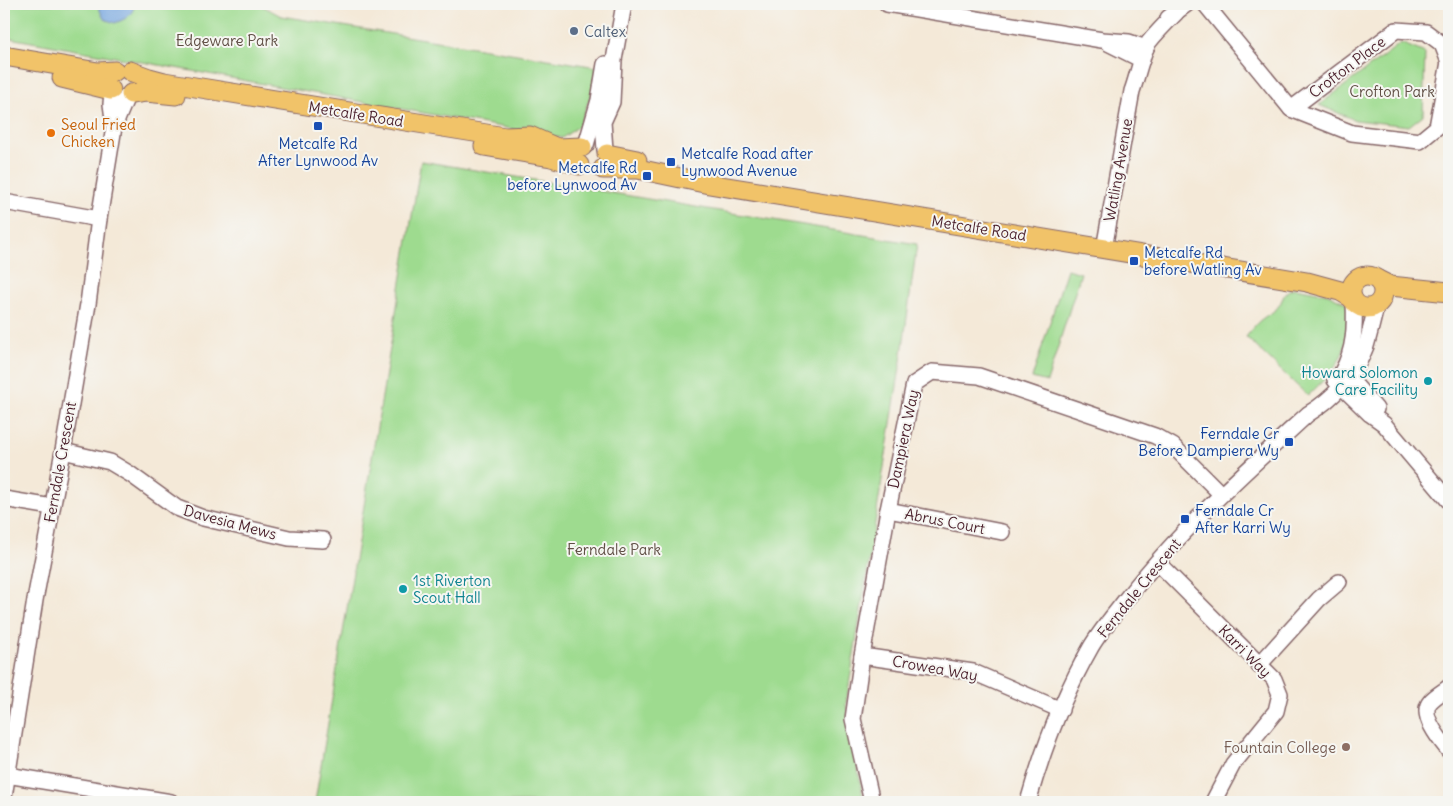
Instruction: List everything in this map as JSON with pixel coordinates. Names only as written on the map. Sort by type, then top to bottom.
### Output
[{"type":"main road","name":"Metcalfe Road","points":[[4,56],[98,72],[123,71],[242,101],[551,158],[582,152],[595,144],[605,158],[638,169],[709,184],[1105,243],[1307,282],[1353,294],[1364,308],[1402,296],[1449,303]]},
{"type":"main road","name":"Metcalfe Road","points":[[4,68],[73,80],[120,93],[146,92],[242,101]]},
{"type":"main road","points":[[123,71],[136,79],[136,86],[120,93],[109,79],[123,71]]},
{"type":"main road","name":"Metcalfe Road","points":[[582,152],[581,169],[590,174],[599,172],[605,158]]},
{"type":"main road","points":[[1353,294],[1360,277],[1365,276],[1370,276],[1390,286],[1449,292]]},
{"type":"main road","points":[[1378,280],[1383,289],[1383,295],[1378,303]]},
{"type":"street","points":[[582,152],[599,100],[615,4]]},
{"type":"street","points":[[605,158],[603,122],[612,102],[614,60],[624,4]]},
{"type":"street","points":[[887,4],[935,8],[1102,40],[1140,52]]},
{"type":"street","name":"Crofton Place","points":[[1205,4],[1291,109],[1352,133],[1420,141],[1437,127],[1449,62],[1442,44],[1426,32],[1396,30],[1291,109]]},
{"type":"street","name":"Watling Avenue","points":[[1105,243],[1140,52],[1149,30],[1182,8]]},
{"type":"street","name":"Ferndale Crescent","points":[[4,797],[35,600],[88,304],[99,219],[120,93]]},
{"type":"street","points":[[4,202],[99,219]]},
{"type":"street","name":"Ferndale Crescent","points":[[1342,379],[1353,344],[1355,324],[1353,294]]},
{"type":"street","name":"Ferndale Crescent","points":[[1028,802],[1043,753],[1061,710],[1091,647],[1105,626],[1157,562],[1221,494],[1308,414],[1316,399],[1342,379],[1365,348],[1378,303]]},
{"type":"street","name":"Dampiera Way","points":[[872,802],[853,719],[862,656],[888,510],[914,384],[932,372],[979,376],[1154,436],[1173,446],[1221,494]]},
{"type":"street","points":[[1342,379],[1376,408],[1384,424],[1449,502]]},
{"type":"street","name":"Davesia Mews","points":[[63,451],[110,462],[177,508],[203,518],[289,538],[323,540]]},
{"type":"street","points":[[4,499],[52,507]]},
{"type":"street","name":"Abrus Court","points":[[888,510],[1002,532]]},
{"type":"street","name":"Karri Way","points":[[1157,562],[1274,679],[1280,694],[1276,711],[1233,764],[1213,802]]},
{"type":"street","points":[[1259,665],[1319,599],[1339,582]]},
{"type":"street","name":"Crowea Way","points":[[862,656],[973,672],[1061,710]]},
{"type":"street","points":[[1449,687],[1428,703],[1426,711],[1427,719],[1449,751]]},
{"type":"street","points":[[7,775],[171,802]]},
{"type":"green space","name":"Edgeware Park","points":[[4,4],[259,4],[281,16],[597,67],[592,92],[579,126],[562,138],[4,37]]},
{"type":"green space","name":"Crofton Park","points":[[1401,43],[1425,53],[1423,115],[1409,126],[1355,120],[1319,105]]},
{"type":"green space","name":"Ferndale Park","points":[[421,161],[917,244],[901,361],[846,704],[864,802],[315,802]]},
{"type":"green space","points":[[1067,269],[1081,273],[1047,382],[1032,378]]},
{"type":"green space","points":[[1295,288],[1328,294],[1346,303],[1348,311],[1349,329],[1342,355],[1333,370],[1308,396],[1246,337],[1264,317],[1278,307],[1288,291]]},
{"type":"water","points":[[97,4],[135,4],[128,16],[115,23],[104,19]]},
{"type":"place","name":"Caltex","points":[[574,31]]},
{"type":"place","name":"Metcalfe Rd After Lynwood Av","points":[[318,126]]},
{"type":"place","name":"Seoul Fried Chicken","points":[[51,133]]},
{"type":"place","name":"Metcalfe Road after Lynwood Avenue","points":[[671,162]]},
{"type":"place","name":"Metcalfe Rd before Lynwood Av","points":[[647,176]]},
{"type":"place","name":"Metcalfe Rd before Watling Av","points":[[1134,261]]},
{"type":"place","name":"Howard Solomon Care Facility","points":[[1428,381]]},
{"type":"place","name":"Ferndale Cr Before Dampiera Wy","points":[[1289,442]]},
{"type":"place","name":"Ferndale Cr After Karri Wy","points":[[1185,519]]},
{"type":"place","name":"1st Riverton Scout Hall","points":[[403,589]]},
{"type":"place","name":"Fountain College","points":[[1346,747]]}]
